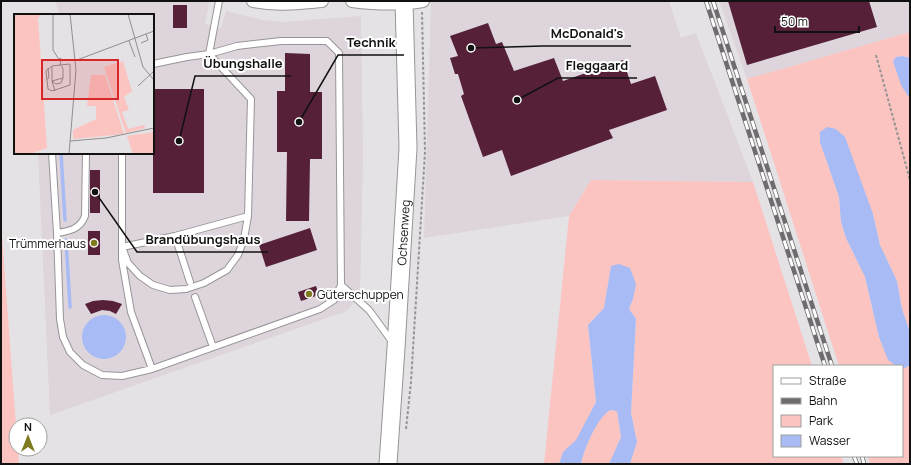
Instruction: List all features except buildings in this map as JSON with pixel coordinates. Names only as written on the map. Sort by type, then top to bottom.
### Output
[{"type":"main road","name":"Ochsenweg","points":[[388,464],[408,148],[404,2]]},
{"type":"street","points":[[253,1],[286,4],[322,1]]},
{"type":"street","points":[[352,1],[374,4],[423,1]]},
{"type":"lane","points":[[209,54],[219,1]]},
{"type":"lane","points":[[52,154],[60,319],[63,337],[70,352],[83,365],[102,375],[122,376],[152,369],[320,309],[334,300],[341,286],[339,53],[327,41],[281,41],[237,46],[209,54],[154,64]]},
{"type":"lane","points":[[122,247],[128,263],[140,276],[153,285],[170,290],[186,289],[204,283],[227,270],[238,255],[244,239],[248,216],[251,99],[209,54]]},
{"type":"lane","points":[[57,233],[70,231],[82,223],[85,216],[86,154]]},
{"type":"lane","points":[[122,154],[122,260],[132,312],[152,369]]},
{"type":"lane","points":[[122,247],[175,236],[248,216]]},
{"type":"lane","points":[[175,236],[190,282]]},
{"type":"lane","points":[[341,286],[370,310],[396,348]]},
{"type":"lane","points":[[195,296],[213,347]]},
{"type":"path","points":[[876,55],[910,180]]},
{"type":"shaded area","points":[[55,1],[205,1],[209,3],[205,24],[221,28],[226,11],[263,20],[283,22],[361,16],[363,158],[360,295],[347,311],[50,415],[38,154],[154,154],[154,14],[60,14]]},
{"type":"shaded area","points":[[431,1],[669,1],[681,38],[696,33],[753,182],[591,180],[569,216],[424,238]]},
{"type":"shaded area","points":[[719,1],[910,1],[910,32],[747,79]]},
{"type":"green space","points":[[910,32],[910,58],[902,56],[896,57],[893,61],[908,96],[910,97],[910,332],[902,309],[897,281],[880,245],[873,214],[820,142],[839,197],[841,222],[846,238],[865,277],[879,337],[888,359],[895,365],[839,365],[747,79]]},
{"type":"green space","points":[[591,180],[753,182],[812,365],[773,365],[773,457],[841,457],[844,464],[630,464],[637,442],[631,413],[636,319],[629,309],[633,299],[611,266],[604,308],[588,325],[596,402],[576,441],[563,452],[559,464],[544,464],[569,216]]},
{"type":"green space","points":[[1,222],[15,417],[8,417],[8,457],[19,457],[19,464],[1,464]]},
{"type":"green space","points":[[910,365],[910,464],[870,464],[868,457],[903,457],[903,368]]},
{"type":"green space","points":[[609,410],[617,411],[621,437],[609,464],[581,464],[592,434],[604,414]]},
{"type":"water","points":[[902,56],[910,58],[910,97],[901,85],[893,61],[896,57]]},
{"type":"water","points":[[827,127],[836,129],[845,137],[873,214],[880,245],[897,281],[902,309],[910,332],[910,365],[905,368],[903,368],[903,365],[895,365],[888,360],[879,337],[865,277],[846,238],[841,222],[839,197],[820,142],[820,132]]},
{"type":"water","points":[[619,264],[630,268],[636,284],[629,309],[636,319],[631,413],[637,442],[630,464],[609,464],[621,437],[617,411],[610,410],[600,420],[592,434],[581,464],[559,464],[563,452],[576,440],[596,402],[588,325],[604,308],[611,266]]},
{"type":"water","points":[[100,315],[108,315],[113,316],[120,321],[125,328],[125,346],[120,353],[113,358],[100,359],[92,356],[85,349],[82,341],[82,333],[85,325],[92,318]]},
{"type":"waterway","points":[[61,154],[65,220]]},
{"type":"waterway","points":[[66,240],[70,307]]},
{"type":"railway","points":[[706,1],[825,365]]},
{"type":"railway","points":[[713,1],[832,365]]},
{"type":"railway","points":[[854,457],[857,464]]},
{"type":"railway","points":[[862,457],[864,464]]},
{"type":"place","name":"McDonald's","points":[[471,48]]},
{"type":"place","name":"Fleggaard","points":[[517,100]]},
{"type":"place","name":"Technik","points":[[299,122]]},
{"type":"place","name":"Übungshalle","points":[[179,141]]},
{"type":"place","name":"Brandübungshaus","points":[[95,192]]},
{"type":"place","name":"Trümmerhaus","points":[[94,243]]},
{"type":"place","name":"Güterschuppen","points":[[309,294]]}]
